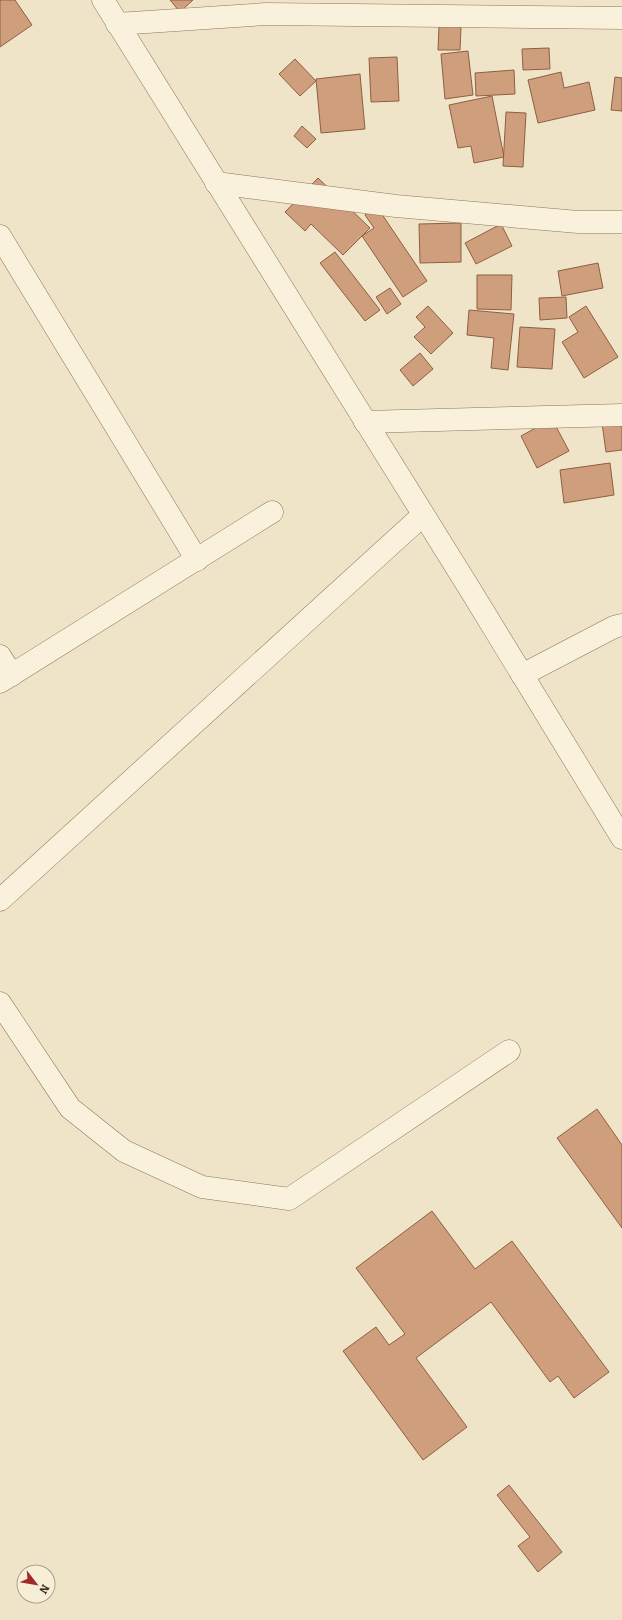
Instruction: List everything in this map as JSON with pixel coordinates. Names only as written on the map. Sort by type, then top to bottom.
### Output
[{"type":"street","points":[[103,0],[622,838]]},
{"type":"street","points":[[117,24],[265,7],[622,18]]},
{"type":"street","points":[[216,183],[396,206],[578,222],[622,222]]},
{"type":"street","points":[[0,236],[197,560]]},
{"type":"street","points":[[365,422],[622,415]]},
{"type":"street","points":[[0,656],[6,678],[272,512]]},
{"type":"street","points":[[0,900],[423,515]]},
{"type":"street","points":[[522,675],[614,627],[622,625]]},
{"type":"street","points":[[0,1003],[70,1108],[124,1151],[202,1187],[289,1199],[509,1051]]},
{"type":"building","points":[[0,0],[15,0],[32,25],[0,47]]},
{"type":"building","points":[[170,0],[193,0],[180,12]]},
{"type":"building","points":[[439,26],[461,27],[460,50],[438,50]]},
{"type":"building","points":[[549,48],[550,69],[523,70],[522,49]]},
{"type":"building","points":[[468,51],[473,95],[445,99],[441,54]]},
{"type":"building","points":[[397,57],[399,101],[371,102],[369,58]]},
{"type":"building","points":[[295,59],[316,81],[300,96],[279,74]]},
{"type":"building","points":[[514,70],[515,94],[476,96],[475,73]]},
{"type":"building","points":[[561,72],[564,88],[589,82],[595,110],[538,123],[528,80]]},
{"type":"building","points":[[360,74],[365,129],[321,133],[316,79]]},
{"type":"building","points":[[615,77],[622,78],[622,111],[611,110]]},
{"type":"building","points":[[492,96],[504,157],[474,163],[471,146],[458,148],[449,105]]},
{"type":"building","points":[[506,112],[526,113],[523,167],[503,166]]},
{"type":"building","points":[[302,126],[316,139],[307,148],[294,136]]},
{"type":"building","points":[[318,178],[370,228],[343,255],[311,224],[305,231],[285,212]]},
{"type":"building","points":[[377,207],[427,281],[403,297],[362,236],[374,228],[365,215]]},
{"type":"building","points":[[461,223],[461,262],[420,263],[419,224]]},
{"type":"building","points":[[501,224],[512,246],[476,264],[465,243]]},
{"type":"building","points":[[335,252],[380,310],[365,321],[320,263]]},
{"type":"building","points":[[598,263],[603,288],[562,296],[558,271]]},
{"type":"building","points":[[477,275],[512,275],[511,310],[477,309]]},
{"type":"building","points":[[390,288],[401,304],[387,314],[376,297]]},
{"type":"building","points":[[566,297],[567,318],[540,320],[539,298]]},
{"type":"building","points":[[428,306],[453,333],[431,354],[414,337],[425,327],[416,317]]},
{"type":"building","points":[[586,306],[618,357],[584,378],[562,342],[578,332],[569,317]]},
{"type":"building","points":[[469,310],[514,314],[508,370],[491,368],[494,338],[467,335]]},
{"type":"building","points":[[520,327],[555,329],[552,369],[517,367]]},
{"type":"building","points":[[420,353],[433,369],[413,386],[400,370]]},
{"type":"building","points":[[622,413],[622,450],[606,452],[601,416]]},
{"type":"building","points":[[552,419],[569,451],[537,468],[521,436]]},
{"type":"building","points":[[610,463],[614,495],[564,503],[560,470]]},
{"type":"building","points":[[597,1109],[622,1145],[622,1228],[557,1138]]},
{"type":"building","points":[[432,1211],[475,1269],[512,1241],[609,1372],[574,1398],[558,1376],[550,1382],[491,1302],[416,1358],[467,1427],[423,1460],[343,1351],[376,1327],[389,1345],[405,1334],[356,1268]]},
{"type":"building","points":[[509,1485],[562,1552],[538,1572],[518,1546],[530,1537],[497,1495]]}]
